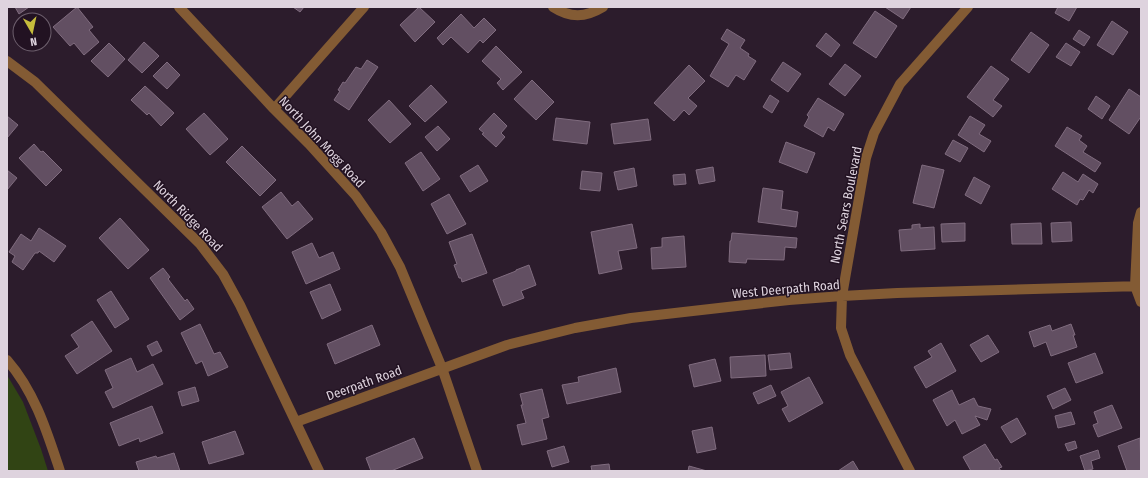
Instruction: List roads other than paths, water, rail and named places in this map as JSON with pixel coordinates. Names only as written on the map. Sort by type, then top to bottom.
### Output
[{"type":"street","name":"North John Mogg Road","points":[[179,7],[274,109],[310,144],[356,196],[381,232],[400,267],[442,368],[477,471]]},
{"type":"street","points":[[274,109],[364,7]]},
{"type":"street","points":[[553,7],[562,13],[581,16],[595,12],[602,7]]},
{"type":"street","name":"North Sears Boulevard","points":[[910,471],[850,355],[841,328],[842,296],[866,158],[874,133],[900,84],[968,7]]},
{"type":"street","name":"North Ridge Road","points":[[7,61],[35,82],[200,244],[223,274],[240,305],[319,471]]},
{"type":"street","points":[[1141,212],[1138,223],[1138,286],[1141,302]]},
{"type":"street","name":"West Deerpath Road","points":[[442,368],[507,346],[576,328],[624,319],[789,300],[842,296],[1138,286]]},
{"type":"street","points":[[7,360],[30,393],[44,424],[60,471]]},
{"type":"street","name":"Deerpath Road","points":[[296,422],[442,368]]}]
